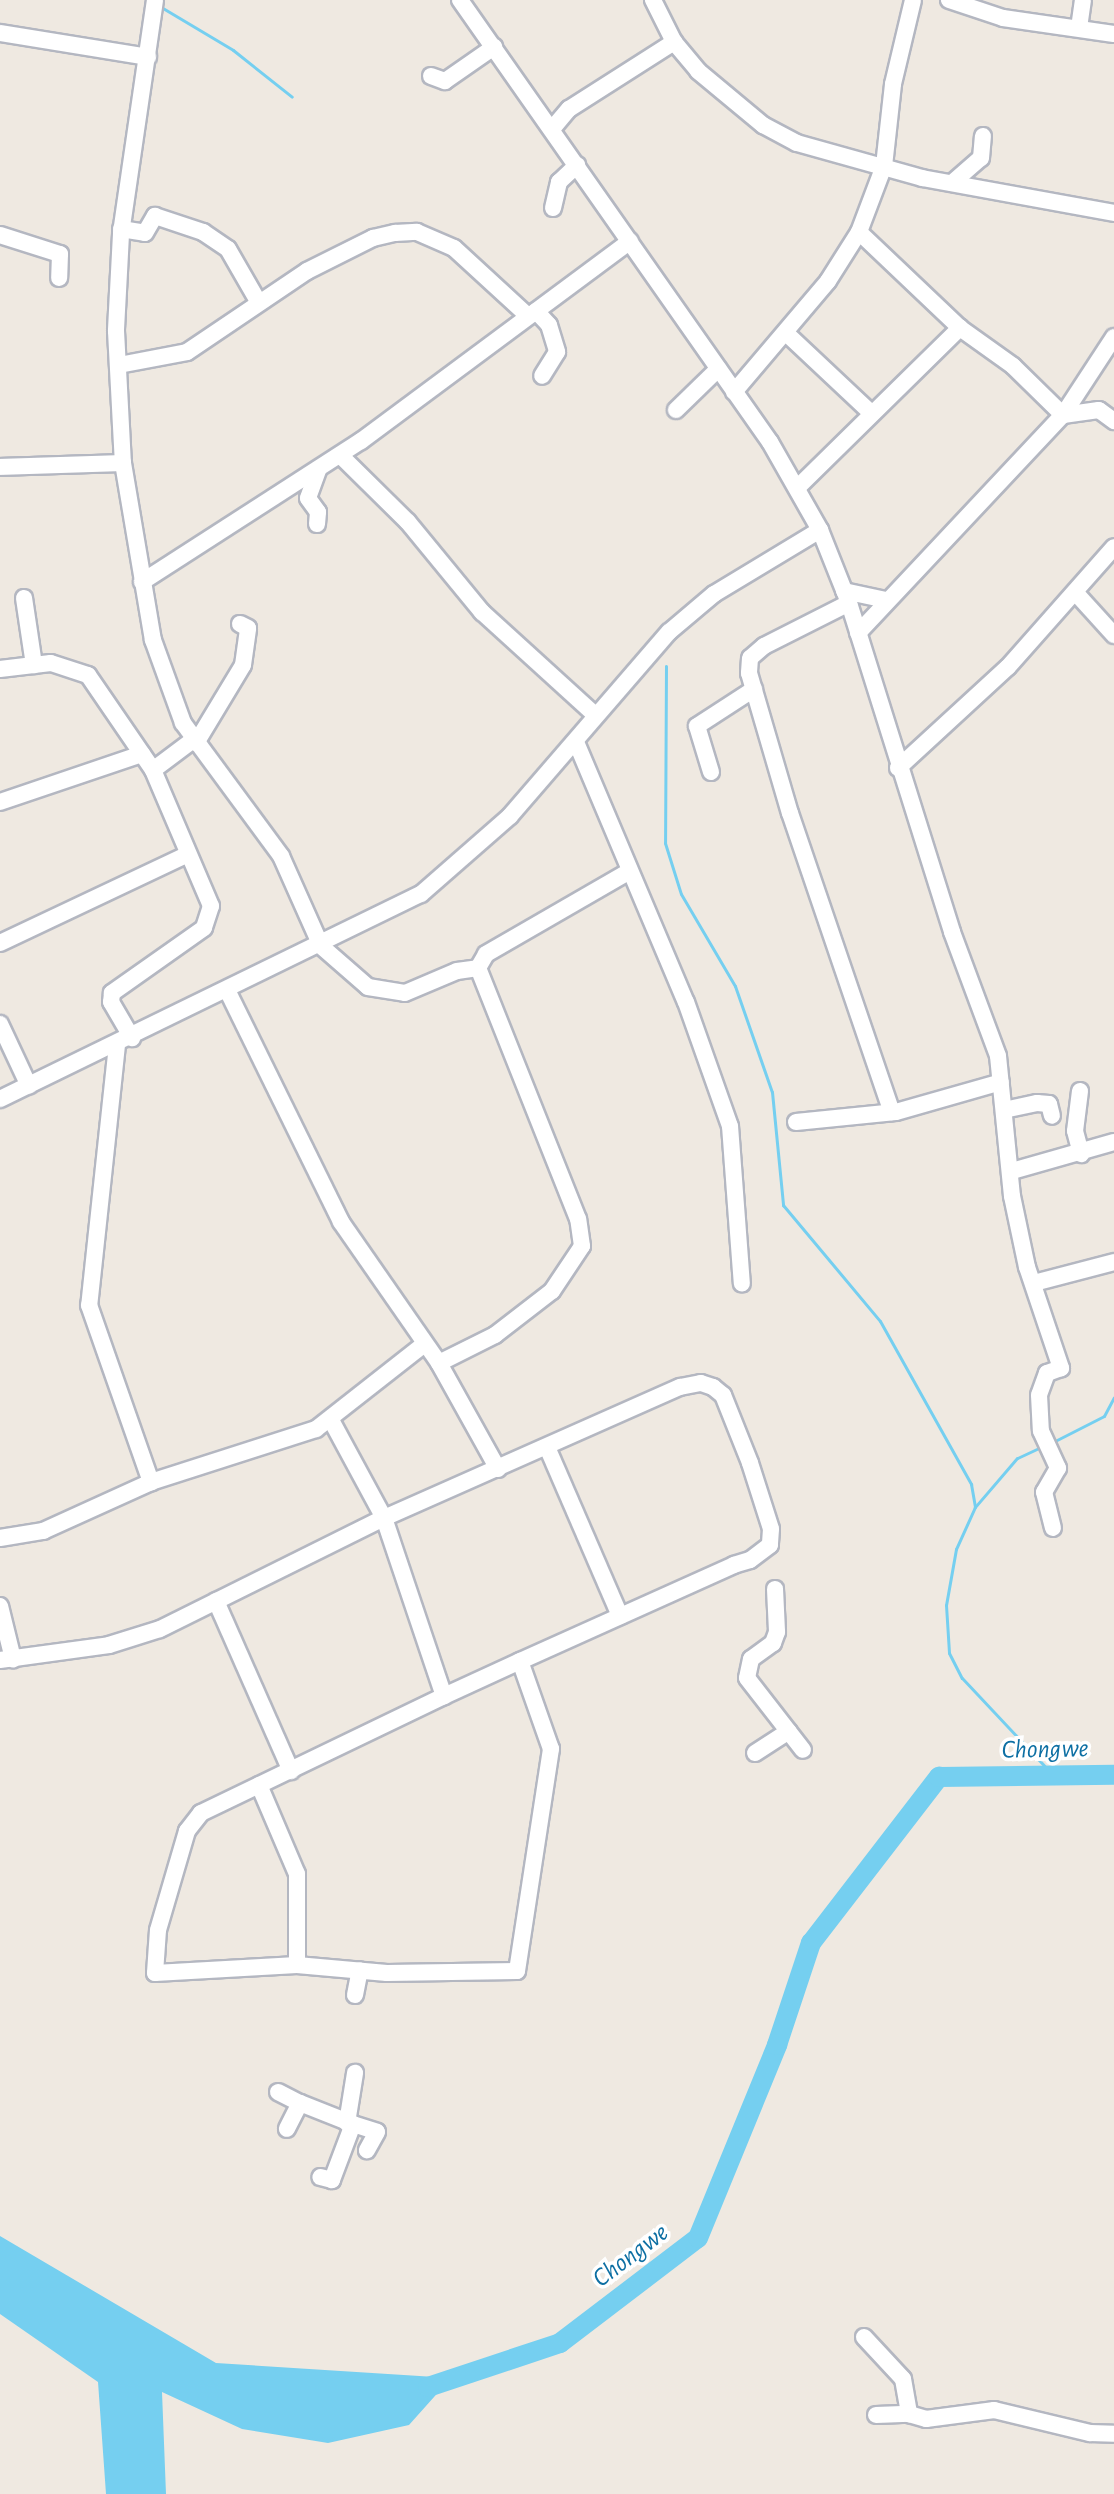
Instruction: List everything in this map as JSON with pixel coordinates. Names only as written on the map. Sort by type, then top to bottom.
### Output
[{"type":"street","points":[[155,0],[121,229],[119,365],[123,463],[153,640],[195,742],[281,856],[321,946],[368,987],[405,993],[457,971],[478,968]]},
{"type":"street","points":[[460,0],[799,486],[820,530],[858,633],[952,932],[979,997],[1001,1082],[1012,1171],[1012,1196],[1034,1283],[1061,1368],[1047,1373],[1039,1395],[1041,1431],[1058,1468],[1044,1492],[1053,1528]]},
{"type":"street","points":[[653,0],[674,42],[717,88],[763,125],[797,143],[952,183],[1114,213]]},
{"type":"street","points":[[734,392],[786,333],[859,232],[884,166],[893,84],[913,0]]},
{"type":"street","points":[[949,0],[1003,18],[1114,34]]},
{"type":"street","points":[[1079,28],[1083,0]]},
{"type":"street","points":[[0,33],[148,57]]},
{"type":"street","points":[[552,129],[569,109],[674,42]]},
{"type":"street","points":[[431,76],[445,81],[494,47]]},
{"type":"street","points":[[952,183],[975,167],[983,136]]},
{"type":"street","points":[[553,208],[559,182],[577,165]]},
{"type":"street","points":[[121,229],[145,233],[155,216],[203,232],[228,249],[259,303]]},
{"type":"street","points":[[119,365],[181,355],[307,271],[373,238],[417,232],[454,248],[549,325],[557,352],[542,376]]},
{"type":"street","points":[[859,232],[960,328],[1013,366],[1063,415]]},
{"type":"street","points":[[0,235],[60,254],[59,278]]},
{"type":"street","points":[[142,582],[340,455],[630,241]]},
{"type":"street","points":[[799,486],[870,412],[960,328]]},
{"type":"street","points":[[786,333],[870,412]]},
{"type":"street","points":[[858,633],[1063,415],[1114,337]]},
{"type":"street","points":[[676,410],[718,369]]},
{"type":"street","points":[[1063,415],[1099,410],[1114,421]]},
{"type":"street","points":[[340,455],[408,522],[482,612],[595,715]]},
{"type":"street","points":[[0,467],[123,463]]},
{"type":"street","points":[[317,524],[318,512],[308,498],[318,470]]},
{"type":"street","points":[[0,1099],[228,992],[421,894],[469,857],[576,742],[595,715],[669,632],[714,594],[820,530]]},
{"type":"street","points":[[898,768],[1008,667],[1114,547]]},
{"type":"street","points":[[1075,592],[1114,635]]},
{"type":"street","points":[[886,600],[846,597],[753,656],[749,673],[790,813],[892,1112]]},
{"type":"street","points":[[24,598],[34,665]]},
{"type":"street","points":[[153,770],[195,742],[243,665],[248,628],[240,624]]},
{"type":"street","points":[[0,669],[34,665],[73,667],[88,675],[153,770],[211,906],[210,918],[112,993],[111,1002],[124,1041],[89,1305],[151,1482]]},
{"type":"street","points":[[711,772],[697,726],[754,689]]},
{"type":"street","points":[[576,742],[628,872],[686,1002],[730,1126],[742,1284]]},
{"type":"street","points":[[0,802],[142,754]]},
{"type":"street","points":[[0,943],[188,854]]},
{"type":"street","points":[[478,968],[486,954],[628,872]]},
{"type":"street","points":[[439,1363],[495,1335],[552,1291],[582,1246],[578,1219],[478,968]]},
{"type":"street","points":[[228,992],[341,1222],[423,1345],[439,1363],[498,1469]]},
{"type":"street","points":[[0,1024],[29,1086]]},
{"type":"street","points":[[796,1122],[892,1112],[1001,1082]]},
{"type":"street","points":[[1080,1091],[1075,1131],[1081,1154]]},
{"type":"street","points":[[1004,1110],[1037,1103],[1049,1104],[1052,1116]]},
{"type":"street","points":[[1012,1171],[1081,1154],[1114,1142]]},
{"type":"street","points":[[1034,1283],[1114,1262]]},
{"type":"street","points":[[0,1538],[43,1531],[151,1482],[331,1420],[423,1345]]},
{"type":"street","points":[[0,1606],[7,1660],[109,1645],[160,1629],[384,1518],[680,1387],[701,1383],[723,1395],[761,1495],[771,1529],[770,1545],[750,1560],[620,1616],[520,1661],[444,1696],[201,1813],[190,1825],[158,1930],[152,1968],[167,1974],[297,1965],[476,1975],[517,1971],[551,1749],[520,1661]]},
{"type":"street","points":[[331,1420],[384,1518],[444,1696]]},
{"type":"street","points":[[547,1447],[620,1616]]},
{"type":"street","points":[[775,1589],[777,1632],[773,1643],[751,1659],[747,1678],[803,1750]]},
{"type":"street","points":[[216,1601],[291,1771]]},
{"type":"street","points":[[755,1753],[789,1731]]},
{"type":"street","points":[[259,1785],[297,1874],[297,1965]]},
{"type":"street","points":[[355,1995],[360,1970]]},
{"type":"street","points":[[320,2177],[332,2180],[350,2123],[355,2073]]},
{"type":"street","points":[[278,2092],[377,2132],[367,2150]]},
{"type":"street","points":[[287,2129],[300,2103]]},
{"type":"street","points":[[864,2337],[903,2379],[909,2414]]},
{"type":"street","points":[[876,2415],[909,2414],[938,2419],[994,2410],[1090,2433],[1114,2434]]},
{"type":"water","points":[[0,2236],[216,2363],[451,2378],[409,2425],[328,2443],[242,2429],[162,2392],[166,2494],[106,2494],[98,2382],[0,2314]]},
{"type":"waterway","points":[[161,7],[233,50],[292,97]]},
{"type":"waterway","points":[[666,666],[665,843],[681,894],[735,986],[772,1092],[783,1205],[880,1321],[971,1484],[975,1507]]},
{"type":"waterway","points":[[1051,1443],[1104,1416],[1114,1397]]},
{"type":"waterway","points":[[1041,1447],[1017,1458],[975,1507],[956,1549],[946,1605],[949,1653],[962,1678],[1054,1776]]},
{"type":"waterway","name":"Chongwe","points":[[428,2387],[560,2343],[698,2238],[777,2045],[811,1943],[939,1777],[1114,1775]]}]
